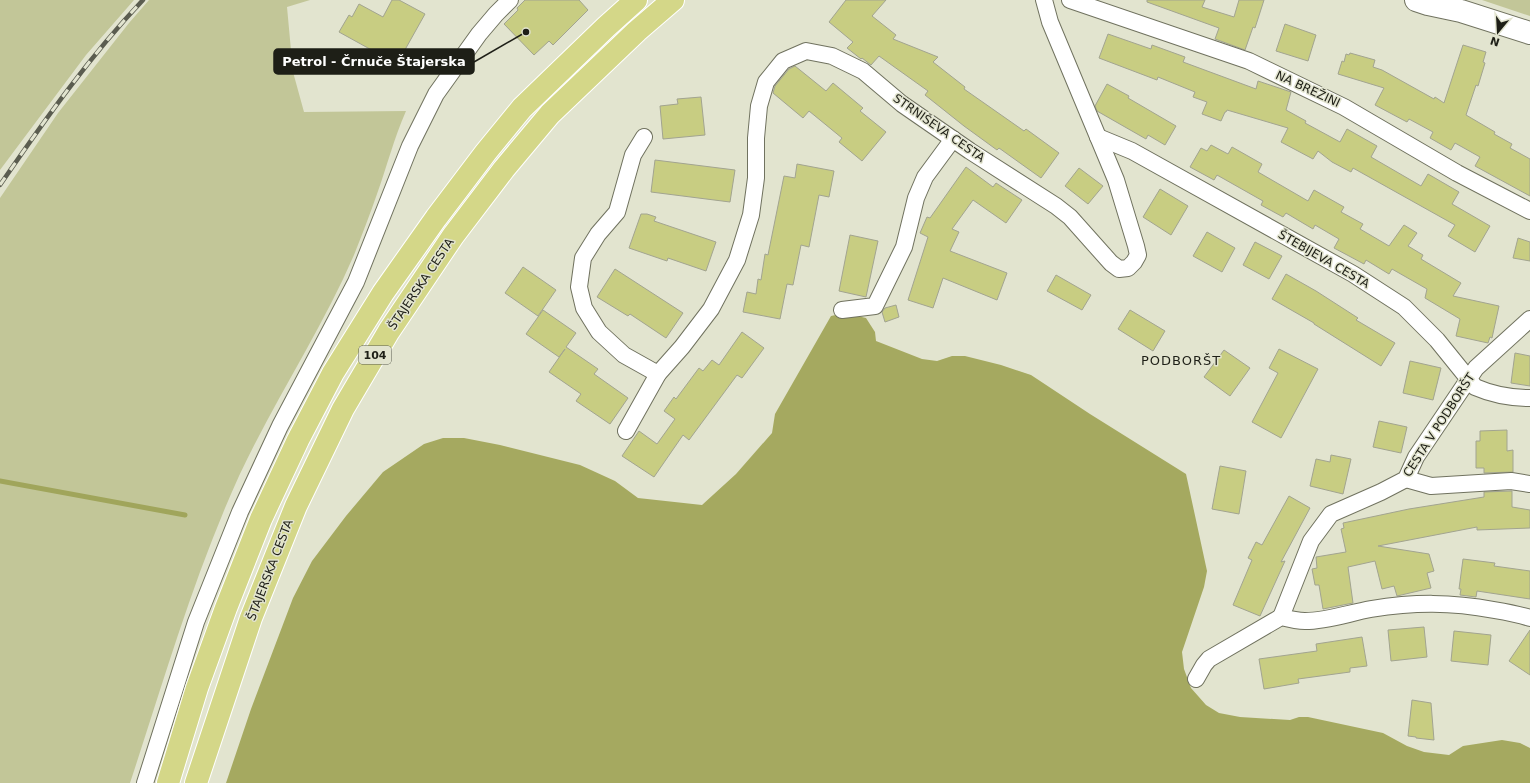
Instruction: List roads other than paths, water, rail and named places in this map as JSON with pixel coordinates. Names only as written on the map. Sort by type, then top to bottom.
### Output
[{"type":"main road","name":"ŠTAJERSKA CESTA","points":[[168,783],[200,681],[226,608],[261,520],[298,440],[333,373],[383,294],[436,218],[486,152],[522,108],[636,0]]},
{"type":"main road","name":"ŠTAJERSKA CESTA","points":[[196,783],[251,618],[296,506],[343,409],[389,331],[453,236],[504,169],[550,114],[632,36],[673,0]]},
{"type":"main road","points":[[1416,0],[1461,11],[1530,33]]},
{"type":"main road","points":[[1441,0],[1461,11]]},
{"type":"street","points":[[145,783],[196,622],[240,512],[280,426],[356,282],[410,146],[436,94],[479,34],[510,0]]},
{"type":"street","name":"STRNIŠEVA CESTA","points":[[626,432],[658,374],[682,347],[711,310],[737,260],[750,215],[756,178],[756,138],[759,106],[766,82],[783,62],[806,51],[832,56],[863,71],[902,104],[1056,206],[1074,222],[1110,263],[1119,269],[1128,268],[1134,262],[1138,255],[1116,180],[1050,22],[1044,0]]},
{"type":"street","name":"NA BREŽINI","points":[[1070,0],[1249,61],[1344,107],[1457,174],[1530,211]]},
{"type":"street","points":[[644,137],[633,155],[617,212],[598,234],[583,258],[579,287],[584,308],[599,332],[624,355],[658,374]]},
{"type":"street","name":"ŠTEBIJEVA CESTA","points":[[1098,138],[1132,150],[1354,274],[1404,307],[1437,340],[1475,387],[1482,391],[1519,398],[1530,398]]},
{"type":"street","points":[[842,310],[875,306],[904,247],[916,198],[925,177],[953,139]]},
{"type":"street","name":"CESTA V PODBORŠT","points":[[1281,617],[1311,541],[1331,514],[1381,492],[1406,479],[1416,457],[1476,368],[1530,319]]},
{"type":"street","points":[[1406,479],[1431,486],[1511,481],[1530,484]]},
{"type":"street","points":[[1196,679],[1209,659],[1281,617],[1304,621],[1327,619],[1371,609],[1424,603],[1472,607],[1522,615],[1530,618]]},
{"type":"waterway","points":[[0,481],[185,515]]},
{"type":"railway","points":[[0,185],[50,113],[104,44],[143,0]]},
{"type":"place","name":"Petrol - Črnuče Štajerska","points":[[526,32]]},
{"type":"district","name":"PODBORŠT","points":[[1181,360]]}]
